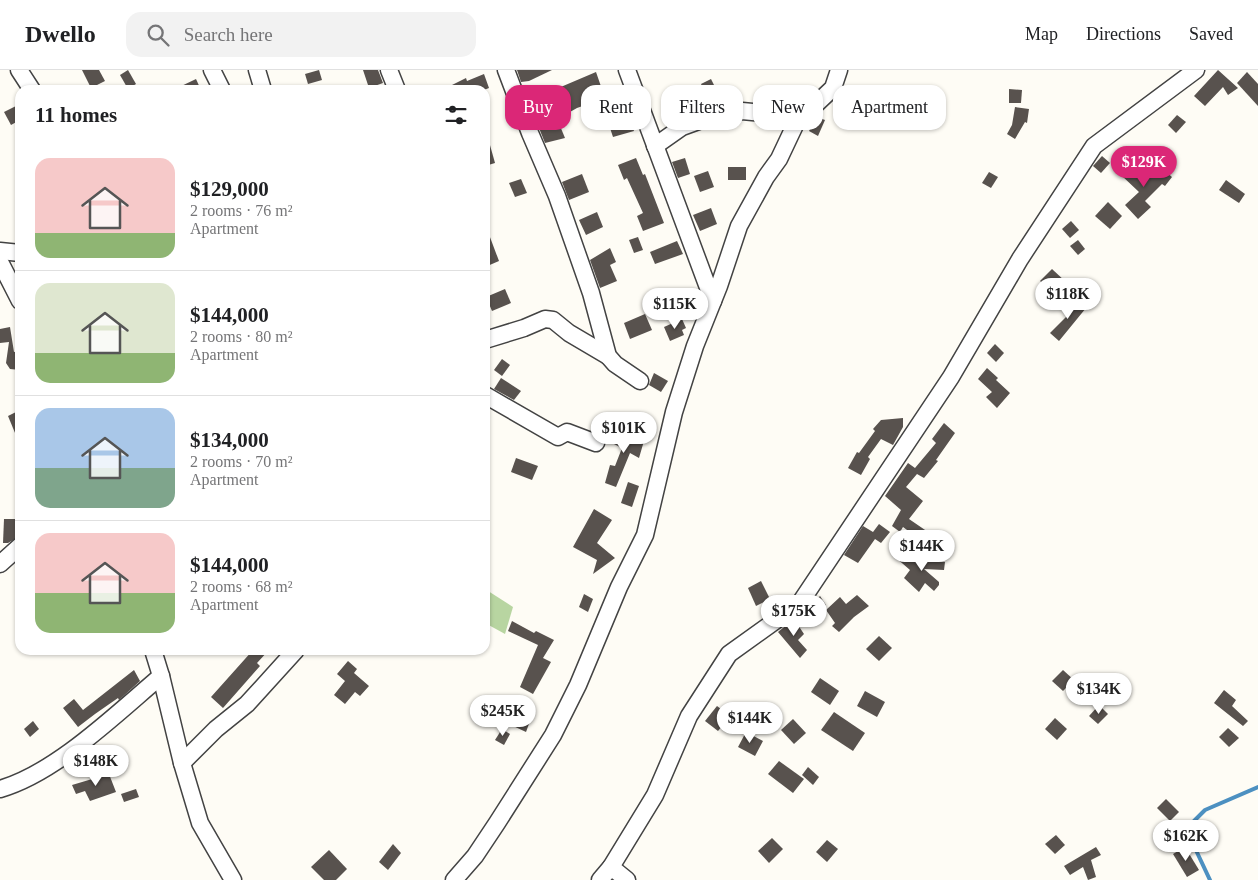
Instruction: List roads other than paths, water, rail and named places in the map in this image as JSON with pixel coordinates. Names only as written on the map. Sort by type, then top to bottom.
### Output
[{"type":"street","points":[[19,70],[29,85]]},
{"type":"street","points":[[212,70],[220,85]]},
{"type":"street","points":[[257,70],[262,85]]},
{"type":"street","points":[[389,70],[394,85]]},
{"type":"street","points":[[506,70],[530,133],[558,196],[591,293],[608,356]]},
{"type":"street","points":[[627,70],[713,301]]},
{"type":"street","points":[[823,97],[832,88],[839,70]]},
{"type":"street","points":[[600,880],[611,867],[655,795],[689,716],[729,654],[800,604],[951,377],[1020,259],[1094,146],[1196,70]]},
{"type":"street","points":[[655,146],[682,127],[742,111],[753,112]]},
{"type":"street","points":[[454,880],[475,856],[497,824],[553,734],[578,685],[619,587],[645,535],[674,412],[695,346],[739,226],[766,177],[779,159],[793,130]]},
{"type":"street","points":[[0,251],[15,252]]},
{"type":"street","points":[[0,262],[10,284]]},
{"type":"street","points":[[490,340],[545,319],[552,320],[569,333],[608,356],[640,381]]},
{"type":"street","points":[[490,398],[558,437],[567,432],[596,443]]},
{"type":"street","points":[[0,564],[15,550]]},
{"type":"street","points":[[155,655],[162,676],[182,763],[200,823],[233,880]]},
{"type":"street","points":[[182,763],[216,729],[247,704],[291,655]]},
{"type":"street","points":[[0,789],[19,784],[56,762],[162,676]]},
{"type":"street","points":[[611,867],[628,880]]},
{"type":"waterway","points":[[1210,880],[1194,846],[1194,821],[1205,810],[1258,787]]}]
